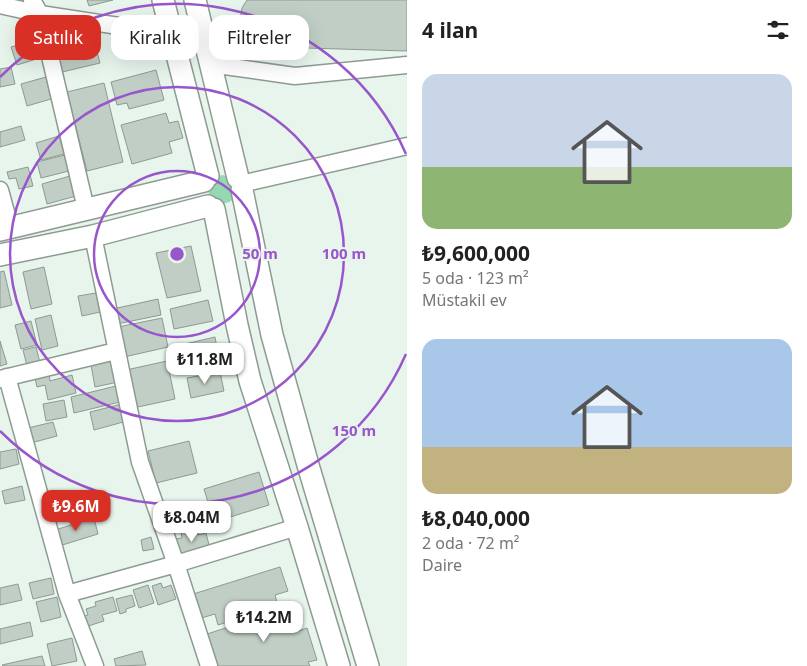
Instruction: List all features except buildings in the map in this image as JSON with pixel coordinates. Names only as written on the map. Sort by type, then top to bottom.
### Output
[{"type":"main road","points":[[163,0],[167,15]]},
{"type":"main road","points":[[195,0],[240,184],[272,334],[308,465],[368,666]]},
{"type":"main road","points":[[178,60],[201,150],[206,178],[202,194],[213,214],[250,381],[339,666]]},
{"type":"main road","points":[[183,186],[196,174],[200,167],[201,150]]},
{"type":"main road","points":[[0,255],[93,236],[187,211],[213,214],[233,207],[241,197],[240,184],[233,173],[220,170],[206,178],[183,186],[5,228]]},
{"type":"street","points":[[0,5],[36,7],[111,22]]},
{"type":"street","points":[[36,7],[86,209]]},
{"type":"street","points":[[210,64],[295,76],[407,65]]},
{"type":"street","points":[[240,184],[407,146]]},
{"type":"street","points":[[0,190],[5,228]]},
{"type":"street","points":[[93,236],[140,462],[209,666]]},
{"type":"street","points":[[95,666],[67,594],[4,378],[116,351]]},
{"type":"street","points":[[67,594],[176,564],[297,527]]},
{"type":"green space","points":[[222,175],[231,177],[235,198],[230,202],[219,203],[211,198],[209,188],[212,182]]}]
